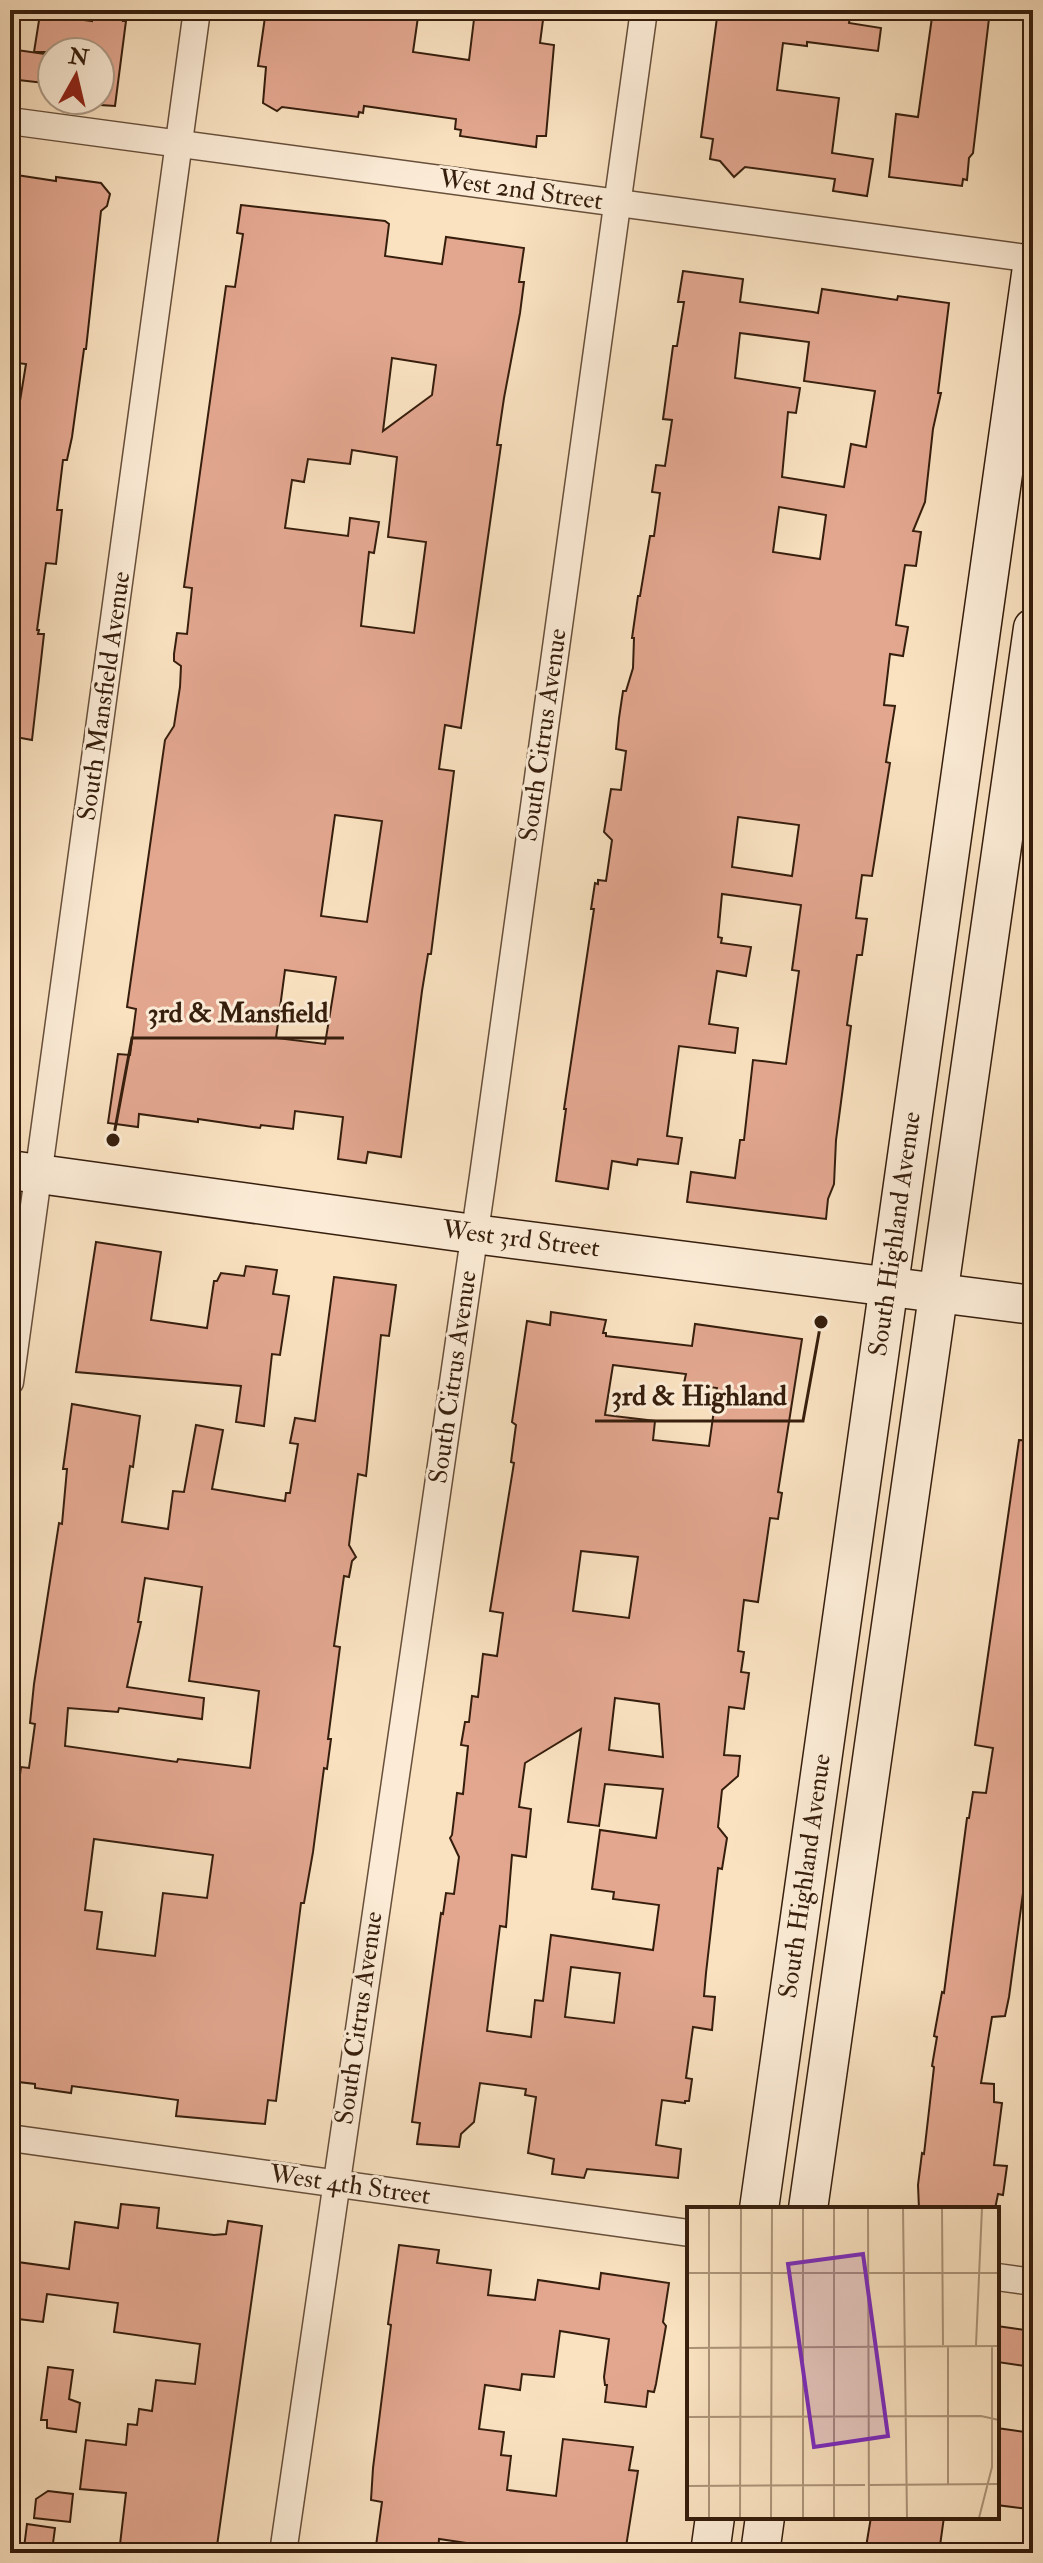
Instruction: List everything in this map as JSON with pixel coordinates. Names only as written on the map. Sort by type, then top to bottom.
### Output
[{"type":"main road","name":"South Highland Avenue","points":[[759,2207],[1033,259]]},
{"type":"main road","name":"South Highland Avenue","points":[[808,2207],[1033,628]]},
{"type":"main road","name":"West 3rd Street","points":[[25,1172],[474,1234],[1033,1305]]},
{"type":"main road","points":[[710,2553],[715,2519]]},
{"type":"main road","points":[[760,2553],[765,2519]]},
{"type":"street","name":"South Mansfield Avenue","points":[[10,1382],[25,1172],[197,10]]},
{"type":"street","name":"South Citrus Avenue","points":[[283,2553],[474,1234],[644,10]]},
{"type":"street","name":"West 2nd Street","points":[[10,121],[1033,259]]},
{"type":"street","name":"West 4th Street","points":[[10,2138],[687,2233]]},
{"type":"street","points":[[999,2277],[1033,2282]]},
{"type":"building","points":[[101,10],[124,10],[123,21],[126,21],[116,98],[116,36],[37,36],[40,14],[92,21],[92,17],[100,18]]},
{"type":"building","points":[[266,10],[419,10],[413,52],[469,60],[475,11],[543,20],[540,43],[554,45],[546,136],[537,136],[536,147],[460,136],[461,130],[455,129],[456,119],[364,106],[363,113],[359,112],[358,117],[282,107],[277,111],[263,103],[266,67],[258,66]]},
{"type":"building","points":[[718,10],[851,10],[849,23],[881,28],[878,51],[807,42],[807,46],[783,43],[777,90],[839,98],[832,153],[873,159],[867,196],[833,191],[835,179],[745,167],[734,177],[720,161],[710,159],[713,139],[701,137]]},
{"type":"building","points":[[933,10],[990,10],[973,153],[969,158],[967,180],[963,179],[962,186],[889,177],[896,114],[918,117]]},
{"type":"building","points":[[10,49],[36,53],[36,82],[10,79]]},
{"type":"building","points":[[10,174],[56,181],[56,177],[101,183],[110,194],[107,206],[101,211],[86,349],[72,437],[67,460],[63,460],[57,510],[62,510],[56,564],[46,563],[37,630],[38,634],[44,634],[32,740],[10,736],[10,418],[17,419],[26,364],[10,362],[14,300],[10,299]]},
{"type":"building","points":[[241,205],[385,221],[389,224],[385,256],[442,264],[446,237],[524,248],[519,282],[524,282],[520,313],[497,445],[501,445],[461,728],[445,725],[439,769],[454,771],[401,1157],[368,1152],[366,1163],[338,1159],[343,1117],[295,1111],[293,1129],[139,1114],[138,1127],[108,1123],[118,1054],[130,1055],[136,1009],[127,1007],[165,740],[174,726],[180,687],[181,666],[174,661],[174,654],[177,633],[187,634],[192,588],[184,587],[226,286],[235,287],[243,234],[237,233]],"holes":[[[392,358],[436,365],[432,395],[383,431]],[[352,450],[397,457],[388,537],[426,542],[414,633],[361,626],[369,552],[374,553],[379,522],[350,518],[348,536],[285,528],[292,480],[304,482],[308,459],[350,464]],[[335,815],[382,821],[367,922],[321,916]],[[285,970],[336,977],[325,1044],[276,1038]]]},
{"type":"building","points":[[683,271],[743,279],[740,302],[818,313],[822,289],[897,300],[898,296],[949,303],[938,393],[941,393],[933,429],[925,502],[913,531],[921,532],[916,566],[905,565],[896,625],[908,627],[903,656],[890,654],[884,705],[895,706],[886,762],[890,763],[872,876],[862,875],[856,918],[867,919],[862,955],[857,955],[847,1025],[851,1026],[836,1140],[834,1184],[828,1199],[826,1219],[687,1202],[691,1172],[735,1178],[740,1140],[744,1140],[753,1060],[786,1064],[799,971],[792,970],[801,905],[722,894],[718,937],[722,938],[721,943],[751,947],[746,976],[717,971],[709,1024],[738,1028],[735,1053],[679,1046],[667,1136],[682,1138],[678,1164],[638,1159],[637,1165],[612,1161],[608,1189],[556,1181],[595,883],[598,884],[598,880],[606,881],[612,840],[604,832],[611,789],[621,790],[626,751],[616,749],[619,718],[623,691],[626,691],[633,668],[632,638],[638,596],[650,536],[654,536],[660,493],[652,492],[656,465],[665,466],[672,420],[663,419],[673,346],[677,346],[684,302],[678,302]],"holes":[[[740,333],[809,342],[804,381],[875,391],[866,447],[851,444],[844,487],[782,477],[788,412],[796,413],[800,388],[735,378]],[[779,507],[826,515],[820,559],[773,552]],[[738,817],[799,825],[792,876],[732,867]]]},
{"type":"building","points":[[96,1242],[161,1252],[151,1320],[207,1328],[214,1281],[221,1273],[244,1276],[246,1266],[277,1270],[273,1294],[289,1296],[280,1355],[272,1354],[264,1426],[236,1422],[241,1386],[76,1372]]},
{"type":"building","points":[[334,1277],[396,1285],[389,1336],[381,1335],[366,1476],[358,1474],[349,1545],[356,1557],[352,1561],[349,1577],[344,1576],[334,1646],[340,1647],[328,1739],[331,1739],[304,1903],[301,1903],[276,2101],[268,2100],[265,2124],[176,2116],[178,2100],[72,2086],[71,2093],[10,2081],[10,1848],[14,1849],[20,1806],[16,1805],[21,1767],[29,1768],[35,1724],[30,1723],[34,1684],[59,1523],[62,1524],[67,1469],[63,1469],[72,1404],[140,1416],[122,1522],[168,1529],[173,1491],[184,1492],[196,1425],[223,1430],[212,1489],[285,1501],[286,1493],[290,1493],[298,1444],[290,1443],[295,1418],[315,1421]],"holes":[[[145,1578],[202,1587],[189,1681],[259,1691],[250,1768],[178,1759],[177,1762],[65,1746],[68,1708],[118,1712],[119,1708],[202,1719],[204,1698],[127,1687],[141,1622],[138,1622]],[[94,1839],[213,1855],[207,1898],[163,1893],[155,1956],[97,1949],[102,1912],[85,1910]]]},
{"type":"building","points":[[551,1312],[606,1320],[603,1333],[606,1336],[692,1346],[695,1324],[802,1339],[778,1492],[782,1493],[778,1519],[770,1518],[758,1602],[744,1600],[738,1651],[744,1652],[741,1672],[749,1673],[744,1709],[729,1707],[724,1755],[740,1756],[738,1776],[722,1790],[718,1827],[727,1838],[722,1869],[718,1868],[704,1996],[715,1997],[712,2030],[693,2027],[686,2078],[692,2079],[689,2101],[662,2100],[656,2145],[681,2149],[678,2178],[587,2169],[584,2178],[552,2174],[554,2159],[528,2153],[536,2097],[525,2095],[526,2089],[480,2083],[474,2122],[461,2134],[459,2147],[417,2144],[420,2123],[412,2122],[441,1913],[446,1893],[454,1894],[459,1857],[450,1838],[457,1793],[463,1794],[468,1746],[461,1745],[465,1722],[469,1722],[472,1696],[478,1697],[483,1654],[497,1656],[503,1613],[490,1611],[514,1463],[511,1462],[516,1425],[512,1422],[527,1321],[550,1325]],"holes":[[[613,1365],[686,1374],[684,1383],[717,1388],[709,1446],[653,1440],[655,1421],[605,1415]],[[581,1551],[638,1557],[629,1618],[573,1611]],[[615,1698],[659,1704],[663,1757],[609,1750]],[[581,1729],[568,1822],[599,1826],[605,1784],[663,1789],[656,1838],[600,1830],[592,1889],[614,1892],[613,1899],[659,1905],[653,1950],[551,1935],[543,2001],[535,2000],[531,2037],[487,2031],[500,1926],[506,1927],[512,1855],[526,1857],[531,1809],[519,1807],[525,1763]],[[571,1967],[620,1973],[614,2023],[565,2017]]]},
{"type":"building","points":[[1019,1440],[1033,1441],[1033,1819],[1009,1997],[1005,2016],[992,2017],[981,2083],[994,2084],[994,2102],[1002,2103],[994,2165],[1007,2166],[1003,2195],[998,2194],[995,2207],[919,2207],[918,2185],[937,2037],[934,2036],[944,1993],[967,1818],[973,1792],[986,1793],[993,1748],[975,1745]]},
{"type":"building","points":[[121,2204],[159,2208],[157,2228],[214,2235],[226,2234],[228,2221],[262,2226],[216,2553],[119,2553],[126,2493],[80,2489],[86,2440],[126,2445],[128,2424],[137,2425],[139,2409],[152,2411],[156,2380],[195,2384],[200,2344],[114,2332],[118,2303],[47,2294],[43,2322],[10,2318],[10,2261],[69,2269],[75,2222],[118,2228]]},
{"type":"building","points":[[399,2245],[439,2250],[437,2263],[491,2270],[488,2295],[535,2300],[538,2280],[599,2289],[601,2273],[669,2283],[663,2322],[666,2326],[656,2384],[654,2392],[648,2391],[646,2407],[605,2402],[607,2385],[604,2377],[609,2339],[560,2331],[554,2377],[522,2374],[520,2390],[485,2385],[479,2429],[504,2432],[501,2455],[511,2456],[507,2490],[556,2496],[563,2439],[633,2447],[629,2470],[638,2471],[625,2553],[535,2553],[439,2539],[438,2553],[375,2553],[382,2502],[371,2500],[373,2468]]},
{"type":"building","points":[[999,2326],[1033,2331],[1033,2367],[999,2362]]},
{"type":"building","points":[[48,2367],[73,2370],[69,2399],[80,2403],[76,2432],[47,2428],[47,2420],[41,2420]]},
{"type":"building","points":[[999,2428],[1033,2433],[1026,2487],[1031,2487],[1028,2509],[999,2505]]},
{"type":"building","points":[[48,2491],[73,2494],[70,2522],[34,2518],[36,2499]]},
{"type":"building","points":[[871,2519],[944,2519],[939,2553],[865,2553]]},
{"type":"building","points":[[27,2524],[55,2528],[52,2551],[24,2548]]},
{"type":"place","name":"3rd & Mansfield","points":[[113,1140]]},
{"type":"place","name":"3rd & Highland","points":[[821,1322]]}]
